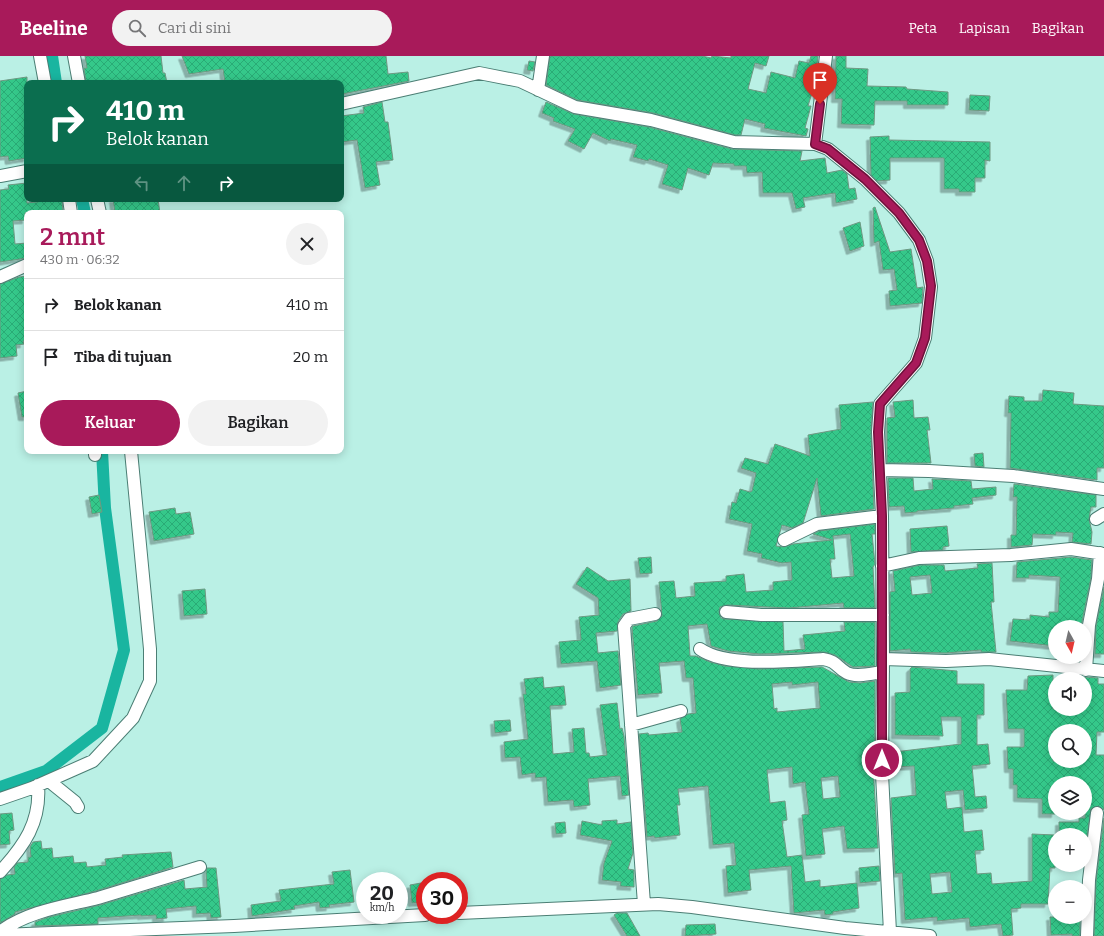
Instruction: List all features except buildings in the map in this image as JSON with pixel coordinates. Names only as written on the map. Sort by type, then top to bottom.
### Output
[{"type":"street","points":[[40,56],[44,80]]},
{"type":"street","points":[[74,56],[78,80]]},
{"type":"street","points":[[538,90],[543,56]]},
{"type":"street","points":[[815,144],[826,56]]},
{"type":"street","points":[[344,103],[480,73],[520,81],[575,107],[651,120],[734,142],[815,144],[828,149],[865,179],[899,213],[919,240],[927,261],[931,286],[925,338],[916,363],[880,404],[878,432],[882,516],[882,774],[890,932]]},
{"type":"street","points":[[0,176],[24,172]]},
{"type":"street","points":[[0,277],[24,266]]},
{"type":"street","points":[[0,799],[44,783],[93,761],[133,718],[150,681],[150,649],[131,454]]},
{"type":"street","points":[[880,470],[1013,476],[1104,489]]},
{"type":"street","points":[[784,540],[817,524],[882,516]]},
{"type":"street","points":[[882,566],[919,558],[1005,556],[1071,549],[1102,553],[1089,625],[1086,670]]},
{"type":"street","points":[[726,612],[761,615],[883,615]]},
{"type":"street","points":[[644,904],[624,626],[630,619],[655,614]]},
{"type":"street","points":[[700,649],[714,657],[768,663],[823,659],[832,660],[842,670],[853,675],[883,672]]},
{"type":"street","points":[[883,659],[946,661],[989,659],[1104,671]]},
{"type":"street","points":[[631,725],[681,711]]},
{"type":"street","points":[[44,783],[75,802],[78,807]]},
{"type":"street","points":[[0,872],[18,852],[33,826],[44,783]]},
{"type":"street","points":[[1087,936],[1089,880],[1098,813]]},
{"type":"street","points":[[0,932],[14,923],[35,915],[200,867]]},
{"type":"street","points":[[468,913],[559,909],[587,906],[674,904],[775,920],[930,936]]},
{"type":"street","points":[[0,935],[234,931],[416,916]]},
{"type":"waterway","points":[[52,56],[56,80]]},
{"type":"waterway","points":[[83,202],[84,210]]},
{"type":"waterway","points":[[0,787],[46,771],[102,728],[124,650],[105,508],[102,454]]},
{"type":"route","points":[[820,104],[815,144],[828,149],[865,179],[899,213],[919,240],[927,261],[931,286],[925,338],[916,363],[880,404],[878,432],[882,516],[882,760]]}]
